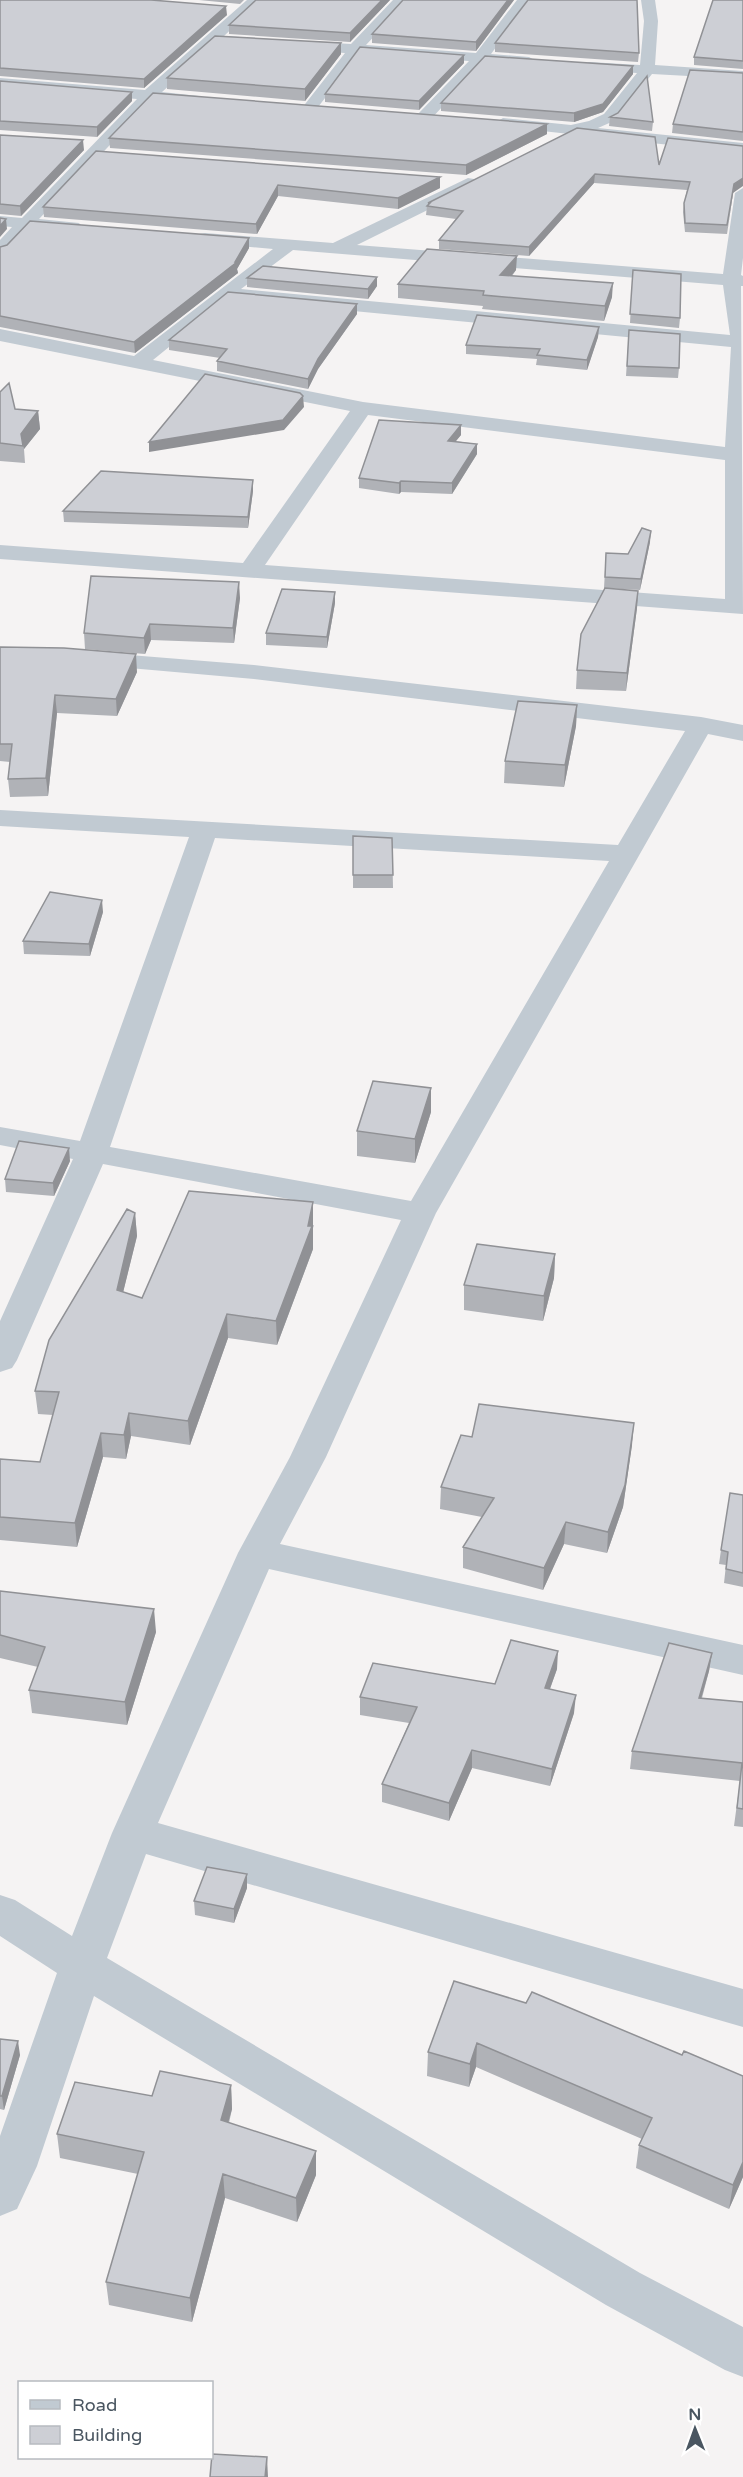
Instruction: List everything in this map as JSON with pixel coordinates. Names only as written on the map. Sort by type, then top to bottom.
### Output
[{"type":"street","points":[[333,109],[304,107],[401,0]]},
{"type":"street","points":[[447,119],[419,116],[480,58],[524,0]]},
{"type":"street","points":[[543,146],[574,129],[595,124],[610,117],[647,70],[651,21],[648,0]]},
{"type":"street","points":[[222,8],[249,5]]},
{"type":"street","points":[[0,250],[149,95],[249,5]]},
{"type":"street","points":[[210,39],[539,62]]},
{"type":"street","points":[[575,65],[743,75]]},
{"type":"street","points":[[0,83],[206,100]]},
{"type":"street","points":[[482,122],[574,129],[743,148]]},
{"type":"street","points":[[81,142],[117,156]]},
{"type":"street","points":[[336,248],[475,180],[435,180]]},
{"type":"street","points":[[0,552],[740,606],[741,342],[737,280],[743,193]]},
{"type":"street","points":[[0,221],[94,229]]},
{"type":"street","points":[[186,236],[737,280]]},
{"type":"street","points":[[136,364],[289,244]]},
{"type":"street","points":[[224,293],[741,342]]},
{"type":"street","points":[[0,334],[136,364],[363,408],[739,455]]},
{"type":"street","points":[[249,571],[363,408]]},
{"type":"street","points":[[69,657],[254,672],[743,733]]},
{"type":"street","points":[[4,2174],[133,1833],[257,1553],[308,1457],[420,1213],[701,726]]},
{"type":"street","points":[[0,818],[627,854]]},
{"type":"street","points":[[0,1360],[92,1153],[205,830]]},
{"type":"street","points":[[0,1136],[420,1213]]},
{"type":"street","points":[[257,1553],[743,1660]]},
{"type":"street","points":[[133,1833],[743,2007]]},
{"type":"street","points":[[0,1913],[82,1966],[623,2289],[743,2353]]},
{"type":"building","points":[[0,0],[151,0],[226,6],[144,79],[0,68]]},
{"type":"building","points":[[256,0],[382,0],[350,33],[229,25]]},
{"type":"building","points":[[403,0],[508,0],[476,42],[372,34]]},
{"type":"building","points":[[528,0],[637,0],[639,53],[495,43]]},
{"type":"building","points":[[713,0],[743,0],[743,61],[694,57]]},
{"type":"building","points":[[215,36],[341,43],[305,89],[167,78]]},
{"type":"building","points":[[360,47],[464,55],[419,101],[325,94]]},
{"type":"building","points":[[485,56],[633,66],[603,104],[574,113],[441,103]]},
{"type":"building","points":[[690,70],[743,73],[743,132],[673,124]]},
{"type":"building","points":[[647,76],[653,122],[610,117],[618,113]]},
{"type":"building","points":[[0,81],[132,92],[97,127],[0,121]]},
{"type":"building","points":[[153,93],[547,124],[466,165],[109,138]]},
{"type":"building","points":[[577,128],[655,137],[659,165],[668,138],[743,146],[743,178],[734,184],[727,225],[685,223],[684,203],[690,182],[595,174],[529,247],[439,240],[463,211],[427,206],[430,203],[428,203]]},
{"type":"building","points":[[0,135],[83,140],[20,206],[0,204]]},
{"type":"building","points":[[96,151],[440,177],[398,198],[278,185],[256,224],[43,207]]},
{"type":"building","points":[[0,218],[6,219],[0,226]]},
{"type":"building","points":[[30,221],[249,238],[235,262],[237,262],[134,342],[0,316],[0,247],[7,245]]},
{"type":"building","points":[[427,249],[517,256],[500,275],[613,283],[605,306],[483,295],[484,291],[398,284]]},
{"type":"building","points":[[263,266],[377,277],[368,289],[247,278]]},
{"type":"building","points":[[633,270],[681,274],[680,318],[630,314]]},
{"type":"building","points":[[228,292],[357,304],[318,359],[308,379],[217,361],[227,349],[169,340]]},
{"type":"building","points":[[477,315],[599,327],[587,360],[537,355],[540,349],[466,345]]},
{"type":"building","points":[[629,330],[680,334],[679,368],[627,366]]},
{"type":"building","points":[[205,374],[300,393],[303,396],[283,420],[149,442]]},
{"type":"building","points":[[9,383],[15,409],[38,411],[21,434],[23,446],[0,443],[0,392]]},
{"type":"building","points":[[379,420],[461,425],[448,441],[477,444],[452,483],[401,481],[399,483],[359,478]]},
{"type":"building","points":[[101,471],[253,480],[248,517],[63,511]]},
{"type":"building","points":[[642,528],[651,531],[641,579],[605,577],[606,553],[628,554]]},
{"type":"building","points":[[91,576],[239,582],[233,628],[150,624],[144,638],[84,633]]},
{"type":"building","points":[[605,588],[638,591],[627,673],[577,670],[581,634]]},
{"type":"building","points":[[282,589],[335,592],[327,637],[266,633]]},
{"type":"building","points":[[0,647],[64,648],[136,654],[116,699],[55,695],[46,778],[8,779],[12,744],[0,744]]},
{"type":"building","points":[[518,701],[577,705],[565,765],[505,761]]},
{"type":"building","points":[[353,836],[392,838],[393,875],[353,875]]},
{"type":"building","points":[[50,892],[102,900],[89,944],[23,941]]},
{"type":"building","points":[[373,1081],[431,1088],[415,1139],[357,1131]]},
{"type":"building","points":[[19,1141],[69,1148],[53,1183],[5,1179]]},
{"type":"building","points":[[189,1191],[313,1202],[308,1226],[312,1226],[276,1321],[227,1314],[188,1421],[129,1413],[124,1435],[101,1433],[75,1523],[0,1517],[0,1459],[40,1462],[59,1392],[35,1391],[49,1340],[127,1209],[135,1213],[117,1290],[142,1298]]},
{"type":"building","points":[[477,1244],[555,1254],[544,1296],[464,1285]]},
{"type":"building","points":[[479,1404],[634,1423],[625,1485],[608,1532],[566,1522],[544,1568],[463,1547],[494,1498],[441,1487],[461,1435],[472,1437]]},
{"type":"building","points":[[730,1493],[743,1495],[743,1573],[726,1569],[728,1552],[721,1550]]},
{"type":"building","points":[[0,1591],[154,1609],[125,1702],[29,1690],[45,1647],[0,1635]]},
{"type":"building","points":[[511,1640],[558,1651],[545,1688],[576,1695],[552,1769],[472,1750],[449,1803],[382,1784],[417,1707],[360,1697],[373,1663],[495,1684]]},
{"type":"building","points":[[669,1643],[712,1653],[699,1698],[743,1702],[743,1809],[737,1808],[742,1763],[632,1751]]},
{"type":"building","points":[[207,1867],[247,1874],[234,1909],[194,1901]]},
{"type":"building","points":[[454,1981],[526,2003],[532,1992],[682,2055],[684,2051],[743,2076],[743,2162],[733,2185],[639,2145],[652,2118],[477,2043],[470,2064],[428,2052]]},
{"type":"building","points":[[0,2039],[18,2041],[2,2096],[0,2096]]},
{"type":"building","points":[[160,2071],[231,2085],[221,2120],[316,2151],[296,2198],[223,2174],[190,2298],[106,2282],[144,2152],[57,2134],[75,2082],[152,2096]]},
{"type":"building","points":[[213,2454],[267,2457],[265,2477],[210,2477]]}]
